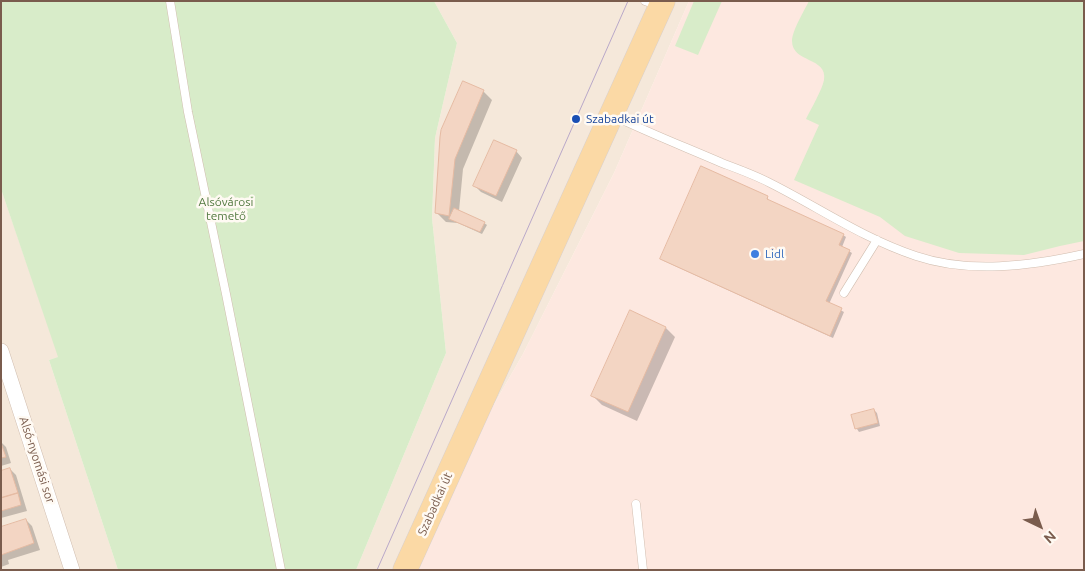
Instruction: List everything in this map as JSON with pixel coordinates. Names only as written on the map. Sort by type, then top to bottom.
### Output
[{"type":"main road","name":"Szabadkai út","points":[[405,570],[611,115],[656,3]]},
{"type":"street","name":"Alsó-nyomási sor","points":[[2,357],[72,570]]},
{"type":"lane","points":[[170,1],[188,112],[281,570]]},
{"type":"lane","points":[[611,115],[769,182],[877,240],[916,256],[960,264],[1015,266],[1053,261],[1084,254]]},
{"type":"lane","points":[[844,293],[877,240]]},
{"type":"lane","points":[[636,504],[643,570]]},
{"type":"shaded area","points":[[434,1],[689,1],[614,173],[523,354],[485,420],[417,570],[356,570],[446,353],[432,218],[435,138],[457,43]]},
{"type":"shaded area","points":[[689,1],[1084,1],[1084,570],[417,570],[485,420],[523,354],[614,173]]},
{"type":"shaded area","points":[[1,189],[59,357],[49,360],[118,570],[1,570]]},
{"type":"green space","name":"Alsóvárosi temető","points":[[1,1],[434,1],[457,43],[435,138],[432,218],[446,353],[356,570],[118,570],[49,360],[58,357],[1,189]]},
{"type":"green space","points":[[694,1],[722,1],[698,55],[675,46]]},
{"type":"green space","points":[[809,1],[1084,1],[1084,241],[1024,255],[959,253],[905,236],[880,217],[794,180],[819,125],[806,119],[824,80],[824,73],[821,67],[798,53],[792,41],[796,27]]},
{"type":"building","points":[[463,81],[484,90],[455,159],[449,216],[435,213],[440,137],[441,130]]},
{"type":"building","points":[[494,140],[517,150],[496,196],[473,186]]},
{"type":"building","name":"Lidl","points":[[701,166],[768,196],[767,199],[844,234],[839,245],[850,250],[826,301],[842,308],[830,336],[660,259]]},
{"type":"building","points":[[454,208],[485,222],[480,232],[449,219]]},
{"type":"building","points":[[630,310],[666,327],[628,412],[591,396]]},
{"type":"building","points":[[874,409],[878,423],[855,429],[851,415]]},
{"type":"building","points":[[1,443],[6,457],[1,458]]},
{"type":"building","points":[[10,468],[18,493],[1,498],[1,471]]},
{"type":"building","points":[[18,493],[21,505],[1,511],[1,498]]},
{"type":"building","points":[[26,519],[34,543],[1,555],[1,527]]},
{"type":"tram line","points":[[377,570],[628,1]]},
{"type":"place","name":"Szabadkai út","points":[[576,119]]},
{"type":"place","name":"Lidl","points":[[755,254]]}]
